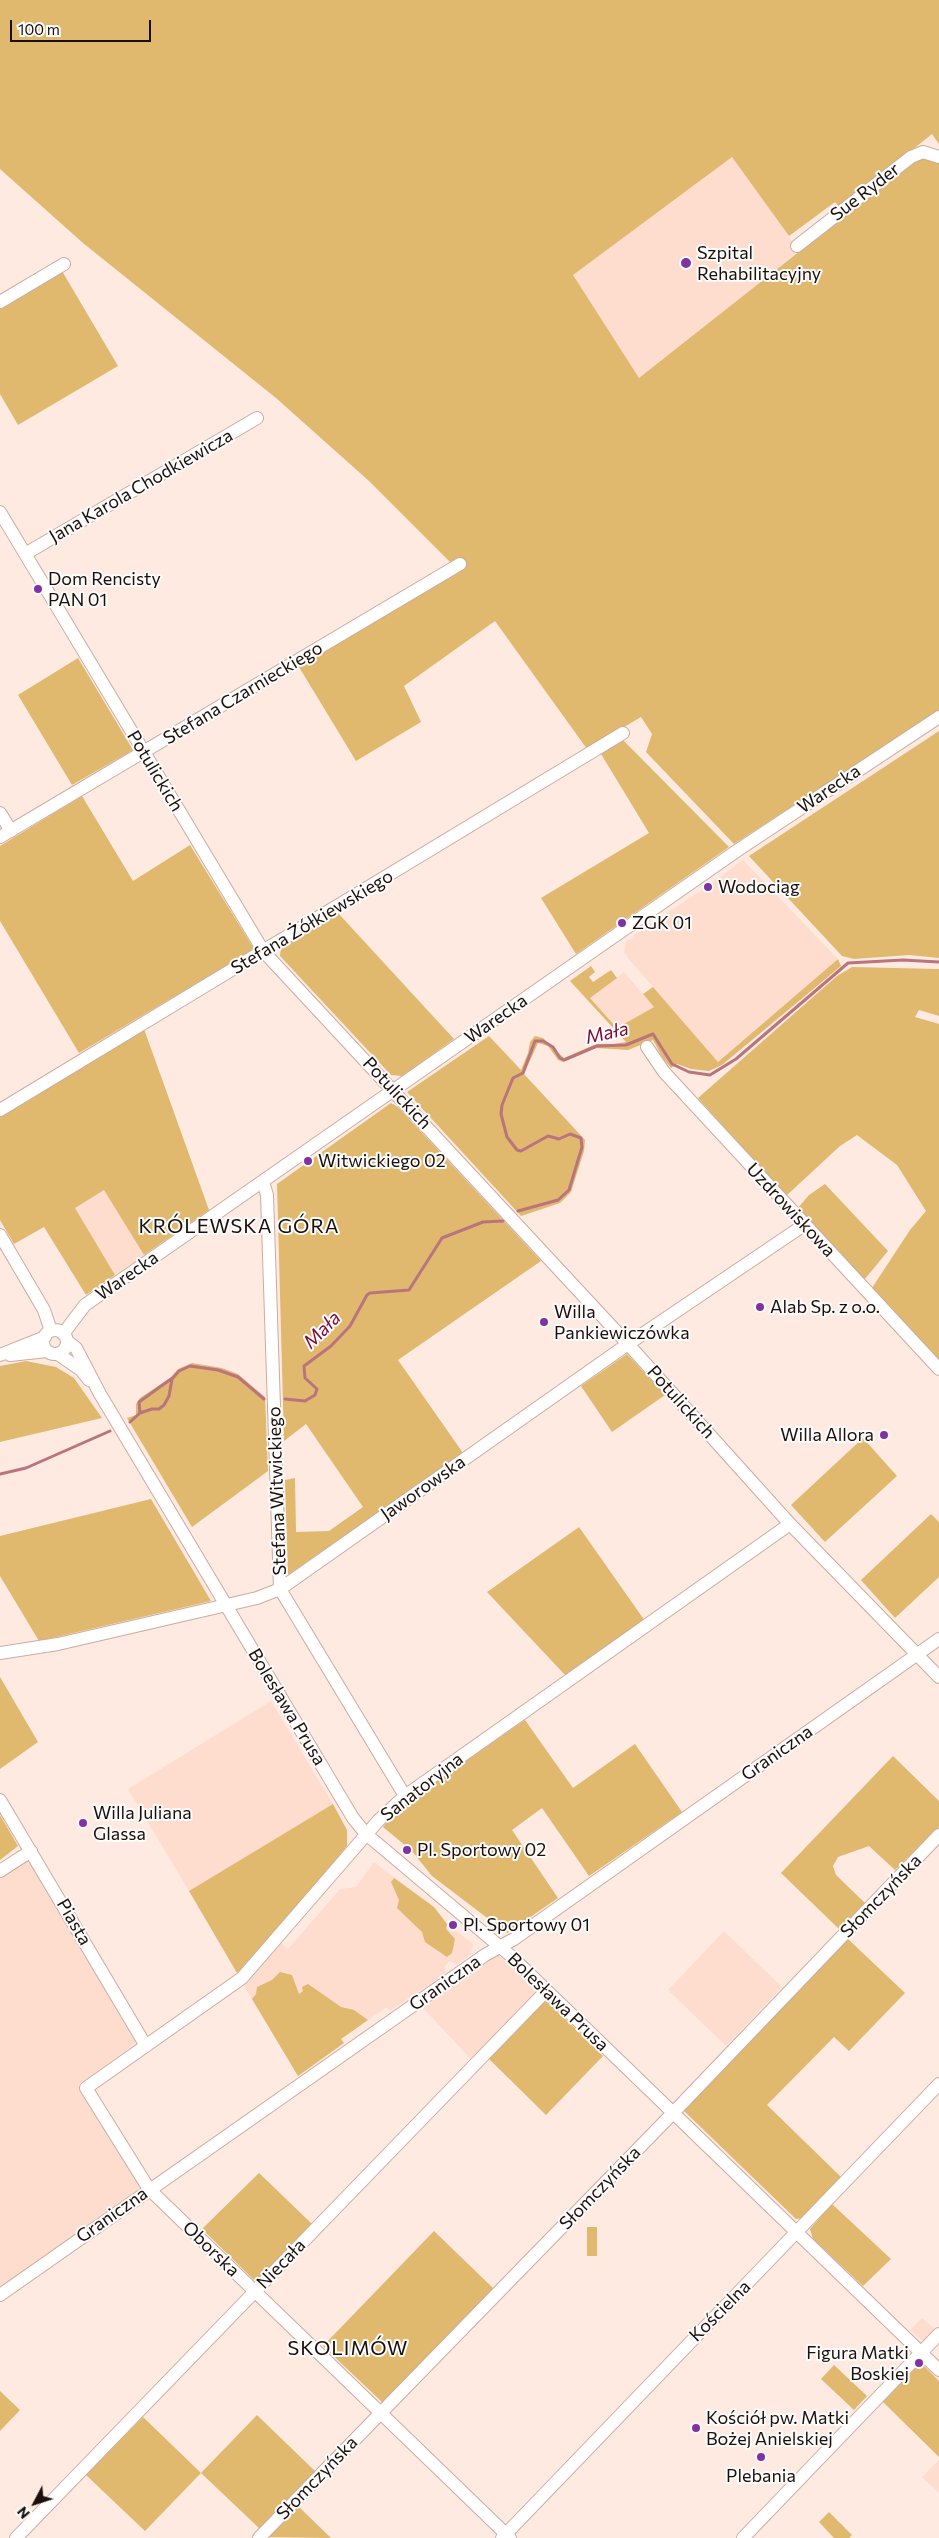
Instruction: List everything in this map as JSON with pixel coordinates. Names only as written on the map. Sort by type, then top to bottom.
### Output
[{"type":"street","name":"Sue Ryder","points":[[797,246],[911,157],[924,152],[939,157]]},
{"type":"street","points":[[0,302],[64,264]]},
{"type":"street","name":"Jana Karola Chodkiewicza","points":[[26,554],[257,418]]},
{"type":"street","name":"Potulickich","points":[[0,512],[264,952],[628,1344],[790,1524],[939,1677]]},
{"type":"street","name":"Stefana Czarnieckiego","points":[[5,834],[460,564]]},
{"type":"street","name":"Warecka","points":[[52,1352],[65,1349],[57,1336],[85,1305],[733,854],[939,717]]},
{"type":"street","name":"Stefana Żółkiewskiego","points":[[0,1110],[264,952],[622,733]]},
{"type":"street","points":[[0,813],[5,834]]},
{"type":"street","name":"Uzdrowiskowa","points":[[647,1047],[664,1072],[939,1369]]},
{"type":"street","name":"Stefana Witwickiego","points":[[263,1182],[267,1194],[280,1589],[405,1796]]},
{"type":"street","name":"Jaworowska","points":[[0,1653],[58,1644],[257,1598],[280,1589],[628,1344],[804,1225]]},
{"type":"street","points":[[0,1235],[57,1336]]},
{"type":"street","points":[[52,1352],[43,1343],[57,1336]]},
{"type":"street","points":[[0,1356],[57,1336]]},
{"type":"street","name":"Bolesława Prusa","points":[[57,1336],[76,1348],[100,1394],[353,1818],[366,1834],[500,1946],[939,2370]]},
{"type":"street","points":[[0,1356],[52,1352]]},
{"type":"street","name":"Bolesława Prusa","points":[[52,1352],[81,1370],[100,1394]]},
{"type":"street","name":"Sanatoryjna","points":[[86,2088],[242,1978],[366,1834],[405,1796],[790,1524]]},
{"type":"street","name":"Graniczna","points":[[0,2294],[500,1946],[514,1939],[939,1639]]},
{"type":"street","name":"Piasta","points":[[0,1800],[146,2046]]},
{"type":"street","name":"Słomczyńska","points":[[259,2538],[673,2113],[939,1835]]},
{"type":"street","points":[[0,1871],[31,1851]]},
{"type":"street","name":"Niecała","points":[[16,2538],[546,1991]]},
{"type":"street","name":"Kościelna","points":[[506,2537],[684,2347],[797,2233],[939,2084]]},
{"type":"street","name":"Oborska","points":[[86,2088],[149,2189],[381,2412],[506,2537]]},
{"type":"street","points":[[742,2538],[939,2334]]},
{"type":"shaded area","points":[[0,0],[939,0],[939,144],[932,134],[840,208],[835,202],[789,236],[732,157],[573,275],[639,378],[919,157],[939,162],[939,711],[734,844],[646,752],[652,734],[641,717],[587,749],[495,621],[404,686],[421,722],[356,761],[299,667],[459,571],[369,481],[276,398],[83,243],[0,169]]},
{"type":"shaded area","name":"Szpital Rehabilitacyjny","points":[[733,156],[799,251],[639,379],[572,275]]},
{"type":"shaded area","points":[[62,271],[118,366],[18,425],[0,394],[0,309]]},
{"type":"shaded area","points":[[78,658],[133,750],[72,785],[18,695]]},
{"type":"shaded area","points":[[939,731],[939,958],[909,955],[854,959],[842,956],[749,856]]},
{"type":"shaded area","points":[[623,740],[729,847],[576,954],[541,898],[649,833],[601,754]]},
{"type":"shaded area","points":[[82,796],[133,881],[190,845],[254,949],[79,1053],[0,921],[0,846]]},
{"type":"shaded area","points":[[743,860],[838,959],[718,1062],[627,955],[624,954],[626,941],[632,939],[633,936],[703,889],[706,891],[713,886],[711,883]]},
{"type":"shaded area","points":[[338,913],[454,1039],[402,1076],[391,1075],[280,956],[281,947]]},
{"type":"shaded area","points":[[838,959],[841,966],[722,1065],[709,1071],[691,1069],[677,1064],[671,1068],[662,1057],[653,1040],[628,1050],[596,1048],[563,1062],[558,1060],[548,1046],[538,1043],[524,1074],[585,1140],[584,1151],[571,1192],[560,1203],[521,1216],[407,1092],[489,1036],[521,1070],[530,1042],[535,1036],[543,1038],[564,1058],[596,1044],[626,1042],[570,981],[591,966],[595,972],[589,977],[593,982],[611,970],[617,978],[590,998],[617,1028],[654,1007],[643,994],[653,987],[718,1062]]},
{"type":"shaded area","points":[[852,967],[939,969],[939,1016],[919,1010],[915,1017],[939,1024],[939,1360],[872,1288],[910,1230],[926,1211],[897,1165],[857,1135],[840,1146],[786,1196],[698,1098],[837,976]]},
{"type":"shaded area","points":[[624,972],[654,1007],[618,1028],[590,998]]},
{"type":"shaded area","points":[[144,1029],[209,1210],[144,1255],[104,1190],[75,1208],[115,1275],[86,1295],[44,1227],[14,1244],[0,1220],[0,1117]]},
{"type":"shaded area","points":[[391,1103],[398,1107],[541,1261],[398,1360],[463,1453],[288,1575],[285,1480],[295,1478],[296,1532],[329,1531],[363,1507],[306,1424],[284,1441],[277,1184]]},
{"type":"shaded area","points":[[825,1184],[888,1251],[864,1280],[797,1209],[809,1195]]},
{"type":"shaded area","points":[[104,1189],[144,1255],[115,1275],[75,1208]]},
{"type":"shaded area","points":[[627,1354],[665,1395],[612,1432],[581,1386]]},
{"type":"shaded area","points":[[26,1361],[56,1367],[74,1378],[102,1418],[0,1442],[0,1366]]},
{"type":"shaded area","points":[[192,1363],[222,1368],[238,1374],[265,1397],[268,1471],[192,1527],[127,1418],[136,1415],[136,1404],[140,1398],[170,1378],[178,1369]]},
{"type":"shaded area","points":[[863,1438],[897,1476],[825,1542],[791,1505]]},
{"type":"shaded area","points":[[151,1499],[211,1601],[39,1641],[0,1576],[0,1536]]},
{"type":"shaded area","points":[[931,1514],[939,1522],[939,1577],[895,1618],[861,1580]]},
{"type":"shaded area","points":[[579,1527],[645,1621],[566,1676],[487,1592]]},
{"type":"shaded area","points":[[0,1677],[38,1742],[0,1769]]},
{"type":"shaded area","points":[[271,1701],[333,1804],[189,1891],[128,1789]]},
{"type":"shaded area","points":[[525,1720],[573,1788],[635,1744],[682,1812],[589,1876],[542,1808],[512,1830],[558,1898],[507,1933],[432,1876],[412,1851],[383,1827],[401,1805]]},
{"type":"shaded area","points":[[893,1756],[939,1801],[939,1827],[895,1870],[869,1846],[838,1857],[833,1866],[836,1875],[865,1903],[839,1929],[781,1873]]},
{"type":"shaded area","points":[[333,1804],[347,1830],[347,1846],[291,1913],[237,1973],[189,1891]]},
{"type":"shaded area","points":[[0,1815],[18,1846],[0,1860]]},
{"type":"shaded area","points":[[24,1861],[31,1864],[136,2040],[135,2044],[78,2085],[140,2187],[138,2191],[0,2288],[0,1878]]},
{"type":"shaded area","points":[[374,1862],[434,1907],[447,1924],[473,1944],[471,1954],[457,1965],[450,1961],[445,1966],[445,1974],[390,2011],[387,2007],[368,2020],[341,2039],[344,2043],[298,2076],[244,1986],[281,1943],[288,1949],[340,1889],[356,1887]]},
{"type":"shaded area","points":[[394,1878],[434,1907],[447,1924],[446,1929],[455,1939],[452,1953],[447,1957],[425,1942],[422,1932],[397,1908],[399,1900],[391,1882]]},
{"type":"shaded area","points":[[724,1931],[782,1987],[726,2046],[668,1990]]},
{"type":"shaded area","points":[[847,1938],[905,1993],[849,2051],[834,2037],[767,2105],[841,2177],[804,2218],[796,2219],[682,2109]]},
{"type":"shaded area","points":[[497,1954],[537,1992],[471,2059],[422,2007]]},
{"type":"shaded area","points":[[280,1972],[292,1975],[299,1994],[303,1991],[302,1987],[308,1984],[341,2007],[354,2010],[368,2020],[341,2039],[344,2043],[298,2076],[252,1999],[256,1994],[257,1987],[272,1980]]},
{"type":"shaded area","points":[[545,1999],[603,2056],[546,2115],[488,2058]]},
{"type":"shaded area","points":[[259,2173],[312,2224],[256,2282],[202,2229]]},
{"type":"shaded area","points":[[832,2204],[891,2259],[863,2286],[813,2239],[810,2229]]},
{"type":"shaded area","points":[[587,2227],[597,2227],[597,2256],[587,2256]]},
{"type":"shaded area","points":[[434,2231],[493,2288],[383,2403],[323,2346]]},
{"type":"shaded area","points":[[922,2318],[936,2330],[924,2342],[910,2330]]},
{"type":"shaded area","points":[[919,2364],[923,2365],[939,2381],[939,2457],[883,2402]]},
{"type":"shaded area","points":[[834,2365],[867,2396],[854,2410],[821,2379]]},
{"type":"shaded area","points":[[0,2391],[20,2410],[0,2431]]},
{"type":"shaded area","points":[[257,2415],[316,2472],[260,2529],[201,2473]]},
{"type":"shaded area","points":[[143,2417],[201,2473],[145,2531],[86,2475]]},
{"type":"shaded area","points":[[939,2460],[939,2493],[922,2477]]},
{"type":"shaded area","points":[[298,2506],[331,2538],[268,2537]]},
{"type":"shaded area","points":[[829,2512],[852,2535],[849,2538],[834,2538],[819,2522]]},
{"type":"waterway","name":"Mała","points":[[518,1211],[558,1200],[569,1190],[582,1147],[581,1138],[570,1134],[559,1139],[548,1136],[521,1151],[517,1150],[507,1137],[501,1114],[502,1105],[513,1078],[523,1073],[535,1041],[543,1041],[553,1047],[560,1058],[564,1060],[597,1046],[626,1045],[653,1034],[672,1064],[689,1072],[710,1075],[736,1059],[848,963],[903,960],[939,962]]},
{"type":"waterway","name":"Mała","points":[[285,1399],[305,1401],[315,1395],[317,1389],[305,1378],[304,1366],[331,1346],[350,1326],[367,1295],[370,1293],[409,1290],[442,1238],[483,1222],[503,1221]]},
{"type":"waterway","name":"Mała","points":[[130,1422],[140,1413],[159,1409],[164,1405],[169,1396],[172,1379],[179,1371],[190,1366],[218,1370],[238,1377],[264,1399]]},
{"type":"waterway","name":"Mała","points":[[140,1413],[139,1402],[171,1379]]},
{"type":"waterway","name":"Mała","points":[[0,1474],[26,1468],[110,1431]]},
{"type":"place","name":"Szpital Rehabilitacyjny","points":[[686,263]]},
{"type":"place","name":"Dom Rencisty PAN 01","points":[[38,589]]},
{"type":"place","name":"Wodociąg","points":[[708,887]]},
{"type":"place","name":"ZGK 01","points":[[622,923]]},
{"type":"place","name":"Witwickiego 02","points":[[308,1161]]},
{"type":"place","name":"Alab Sp. z o.o.","points":[[760,1307]]},
{"type":"place","name":"Willa Pankiewiczówka","points":[[544,1322]]},
{"type":"place","name":"Willa Allora","points":[[884,1435]]},
{"type":"place","name":"Willa Juliana Glassa","points":[[83,1823]]},
{"type":"place","name":"Pl. Sportowy 02","points":[[407,1850]]},
{"type":"place","name":"Pl. Sportowy 01","points":[[453,1925]]},
{"type":"place","name":"Figura Matki Boskiej","points":[[919,2363]]},
{"type":"place","name":"Kościół pw. Matki Bożej Anielskiej","points":[[696,2428]]},
{"type":"place","name":"Plebania","points":[[761,2457]]},
{"type":"district","name":"KRÓLEWSKA GÓRA","points":[[239,1226]]},
{"type":"district","name":"SKOLIMÓW","points":[[348,2348]]}]
